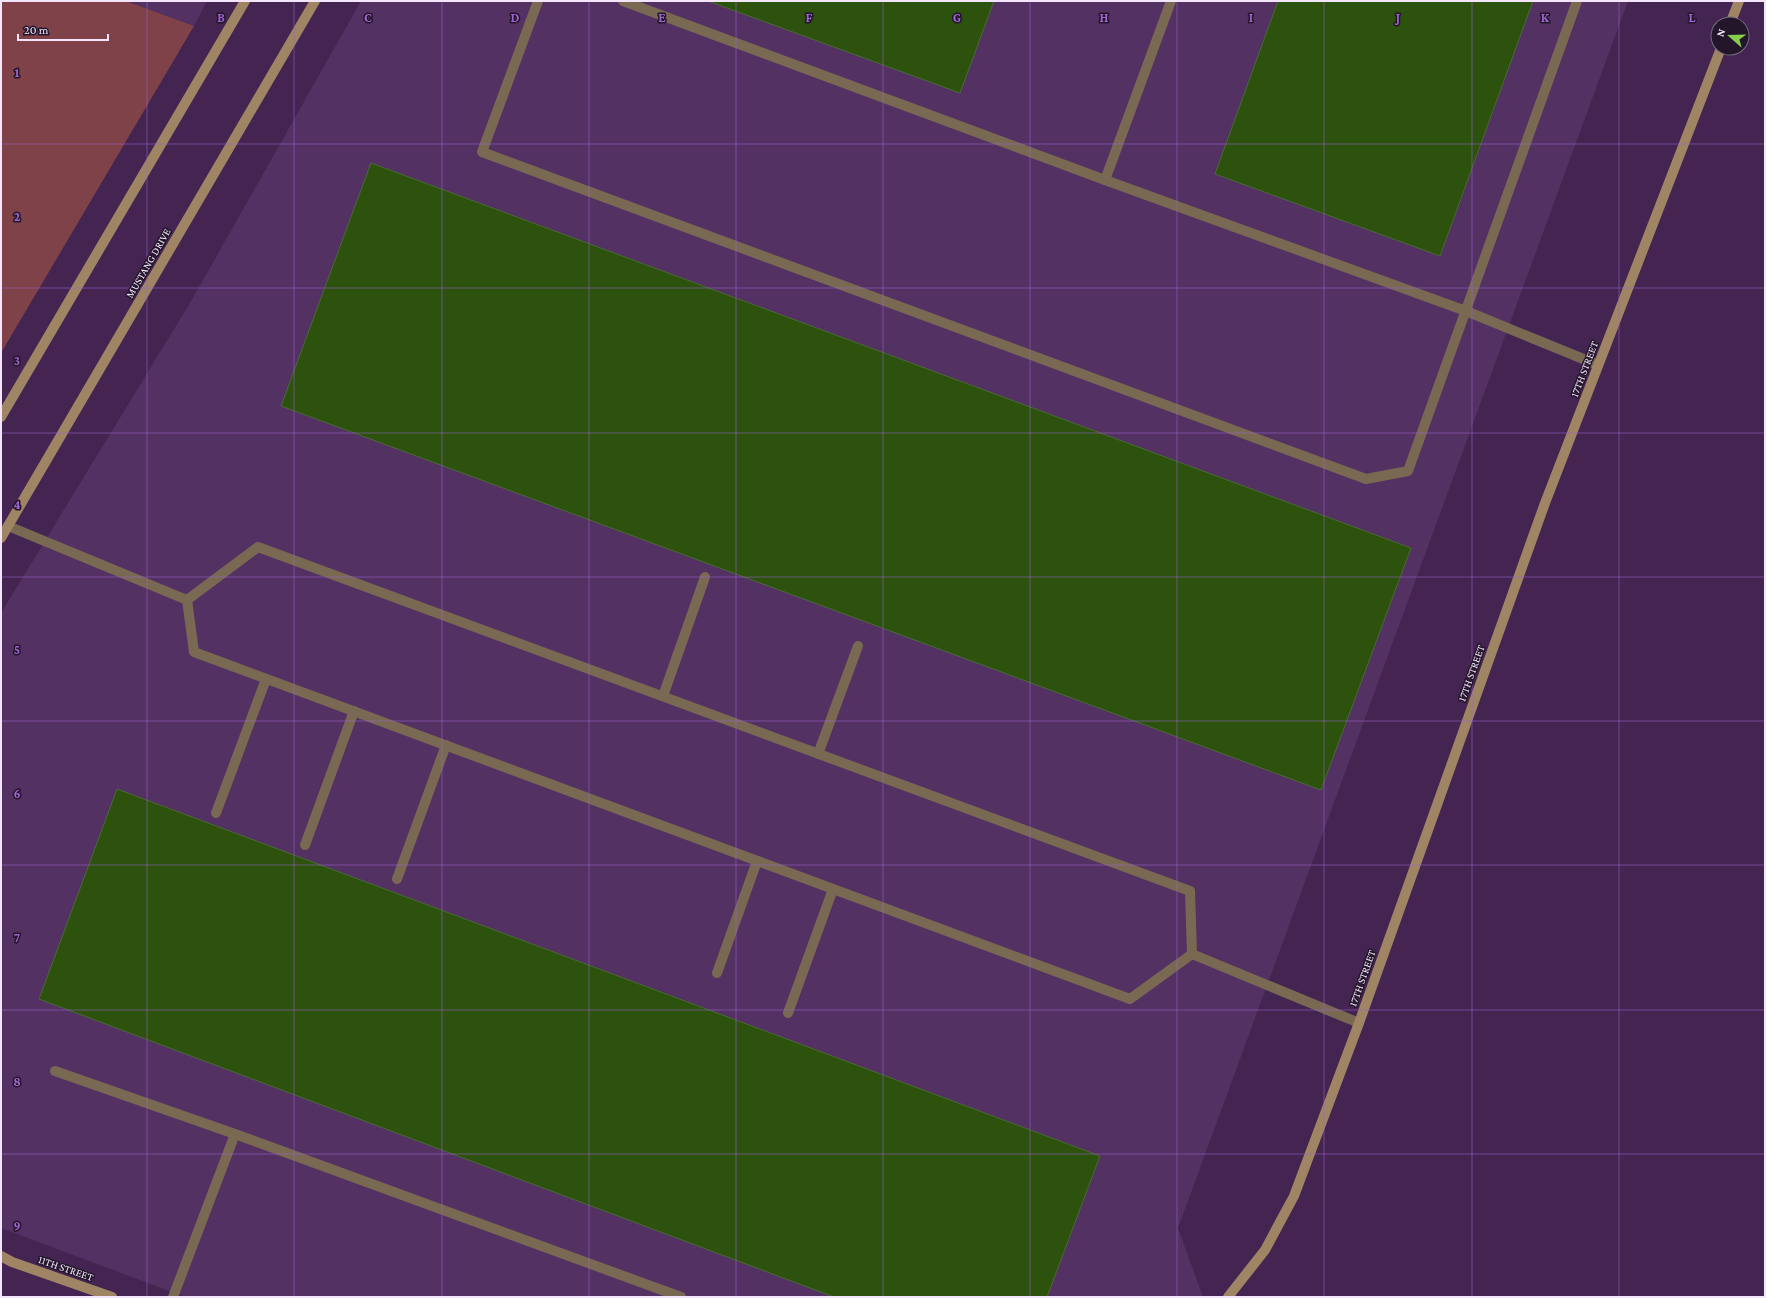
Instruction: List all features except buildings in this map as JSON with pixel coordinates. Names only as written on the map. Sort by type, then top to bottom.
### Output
[{"type":"street","points":[[1,417],[245,1]]},
{"type":"street","name":"MUSTANG DRIVE","points":[[1,538],[315,1]]},
{"type":"street","points":[[1733,16],[1739,1]]},
{"type":"street","name":"17TH STREET","points":[[1228,1297],[1265,1250],[1294,1196],[1359,1023],[1539,518],[1718,56]]},
{"type":"street","name":"11TH STREET","points":[[1,1256],[12,1262],[112,1297]]},
{"type":"street","name":"11TH STREET","points":[[1,1261],[12,1262]]},
{"type":"lane","points":[[538,1],[482,152],[1366,479],[1408,471],[1577,1]]},
{"type":"lane","points":[[1105,180],[1171,1]]},
{"type":"lane","points":[[626,2],[1105,180],[1466,311],[1598,364]]},
{"type":"lane","points":[[8,526],[187,600]]},
{"type":"lane","points":[[187,600],[258,547],[1190,891],[1192,954]]},
{"type":"lane","points":[[663,696],[705,577]]},
{"type":"lane","points":[[187,600],[194,652],[1130,999],[1192,954]]},
{"type":"lane","points":[[818,754],[858,646]]},
{"type":"lane","points":[[216,813],[266,679]]},
{"type":"lane","points":[[305,845],[354,712]]},
{"type":"lane","points":[[397,878],[446,746]]},
{"type":"lane","points":[[717,973],[757,861]]},
{"type":"lane","points":[[788,1013],[833,889]]},
{"type":"lane","points":[[1192,954],[1359,1023]]},
{"type":"lane","points":[[55,1071],[235,1134],[681,1297]]},
{"type":"lane","points":[[173,1297],[235,1134]]},
{"type":"shaded area","points":[[1,1],[126,1],[194,26],[1,353]]},
{"type":"shaded area","points":[[126,1],[207,1],[194,26]]},
{"type":"shaded area","points":[[361,1],[1628,1],[1178,1228],[1203,1297],[185,1297],[1,1228],[1,613],[190,303]]}]
